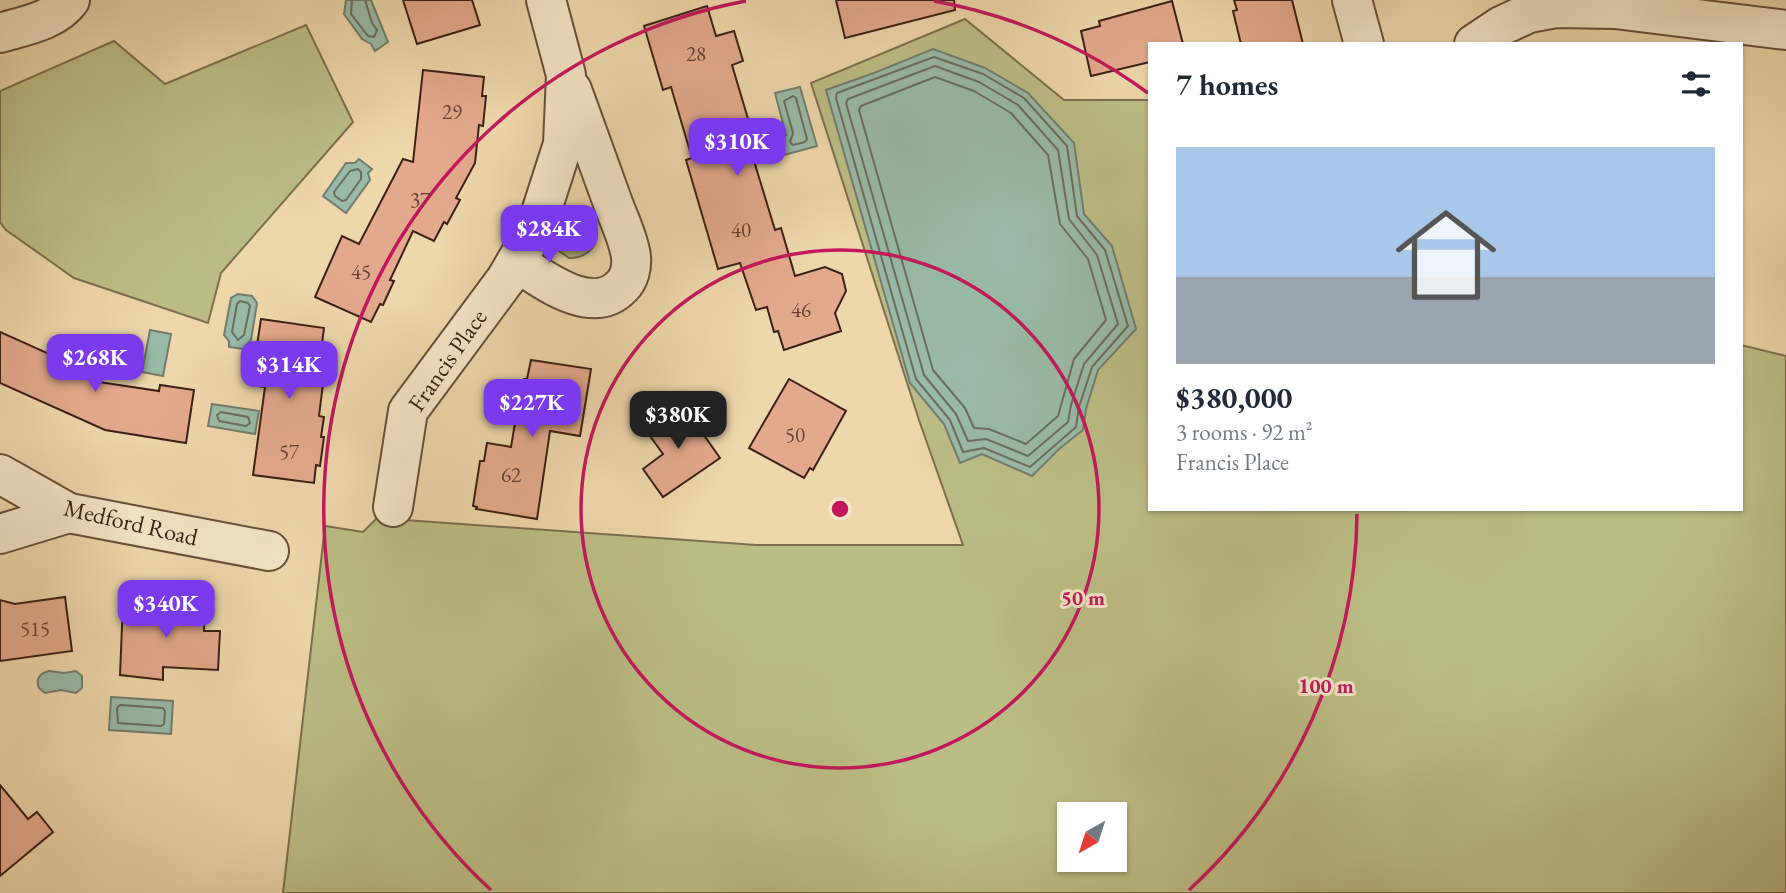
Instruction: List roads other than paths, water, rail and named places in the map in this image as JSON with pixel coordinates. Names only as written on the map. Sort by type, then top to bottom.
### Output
[{"type":"street","points":[[0,33],[53,14],[64,8],[70,0]]},
{"type":"street","name":"Francis Place","points":[[516,262],[559,288],[598,298],[614,294],[624,285],[630,273],[631,257],[566,75],[546,0]]},
{"type":"street","points":[[1352,0],[1363,42]]},
{"type":"street","points":[[1477,42],[1501,26],[1529,13],[1556,8],[1615,9],[1786,30]]},
{"type":"street","name":"Francis Place","points":[[393,508],[408,411],[516,262],[536,229],[563,144],[566,75]]},
{"type":"street","name":"Medford Road","points":[[0,474],[69,513],[269,551]]},
{"type":"street","points":[[0,534],[69,513]]},
{"type":"water","points":[[346,0],[371,0],[388,42],[375,51],[371,44],[362,39],[344,14]]},
{"type":"water","points":[[933,49],[985,68],[1028,93],[1074,143],[1084,214],[1112,246],[1136,329],[1098,370],[1086,409],[1083,430],[1032,476],[982,454],[960,463],[944,424],[910,383],[826,90]]},
{"type":"water","points":[[800,87],[817,146],[773,158],[768,140],[786,135],[775,93]]},
{"type":"water","points":[[359,159],[372,169],[368,173],[370,180],[346,213],[323,196],[346,163],[355,163]]},
{"type":"water","points":[[238,294],[252,296],[257,303],[251,340],[243,349],[229,347],[229,341],[224,335],[231,298]]},
{"type":"water","points":[[150,330],[171,334],[163,376],[142,372]]},
{"type":"water","points":[[212,404],[259,411],[255,434],[208,426]]},
{"type":"water","points":[[49,671],[76,671],[82,676],[82,688],[76,693],[61,690],[45,693],[39,688],[38,679]]},
{"type":"water","points":[[111,697],[173,701],[171,734],[109,730]]}]
